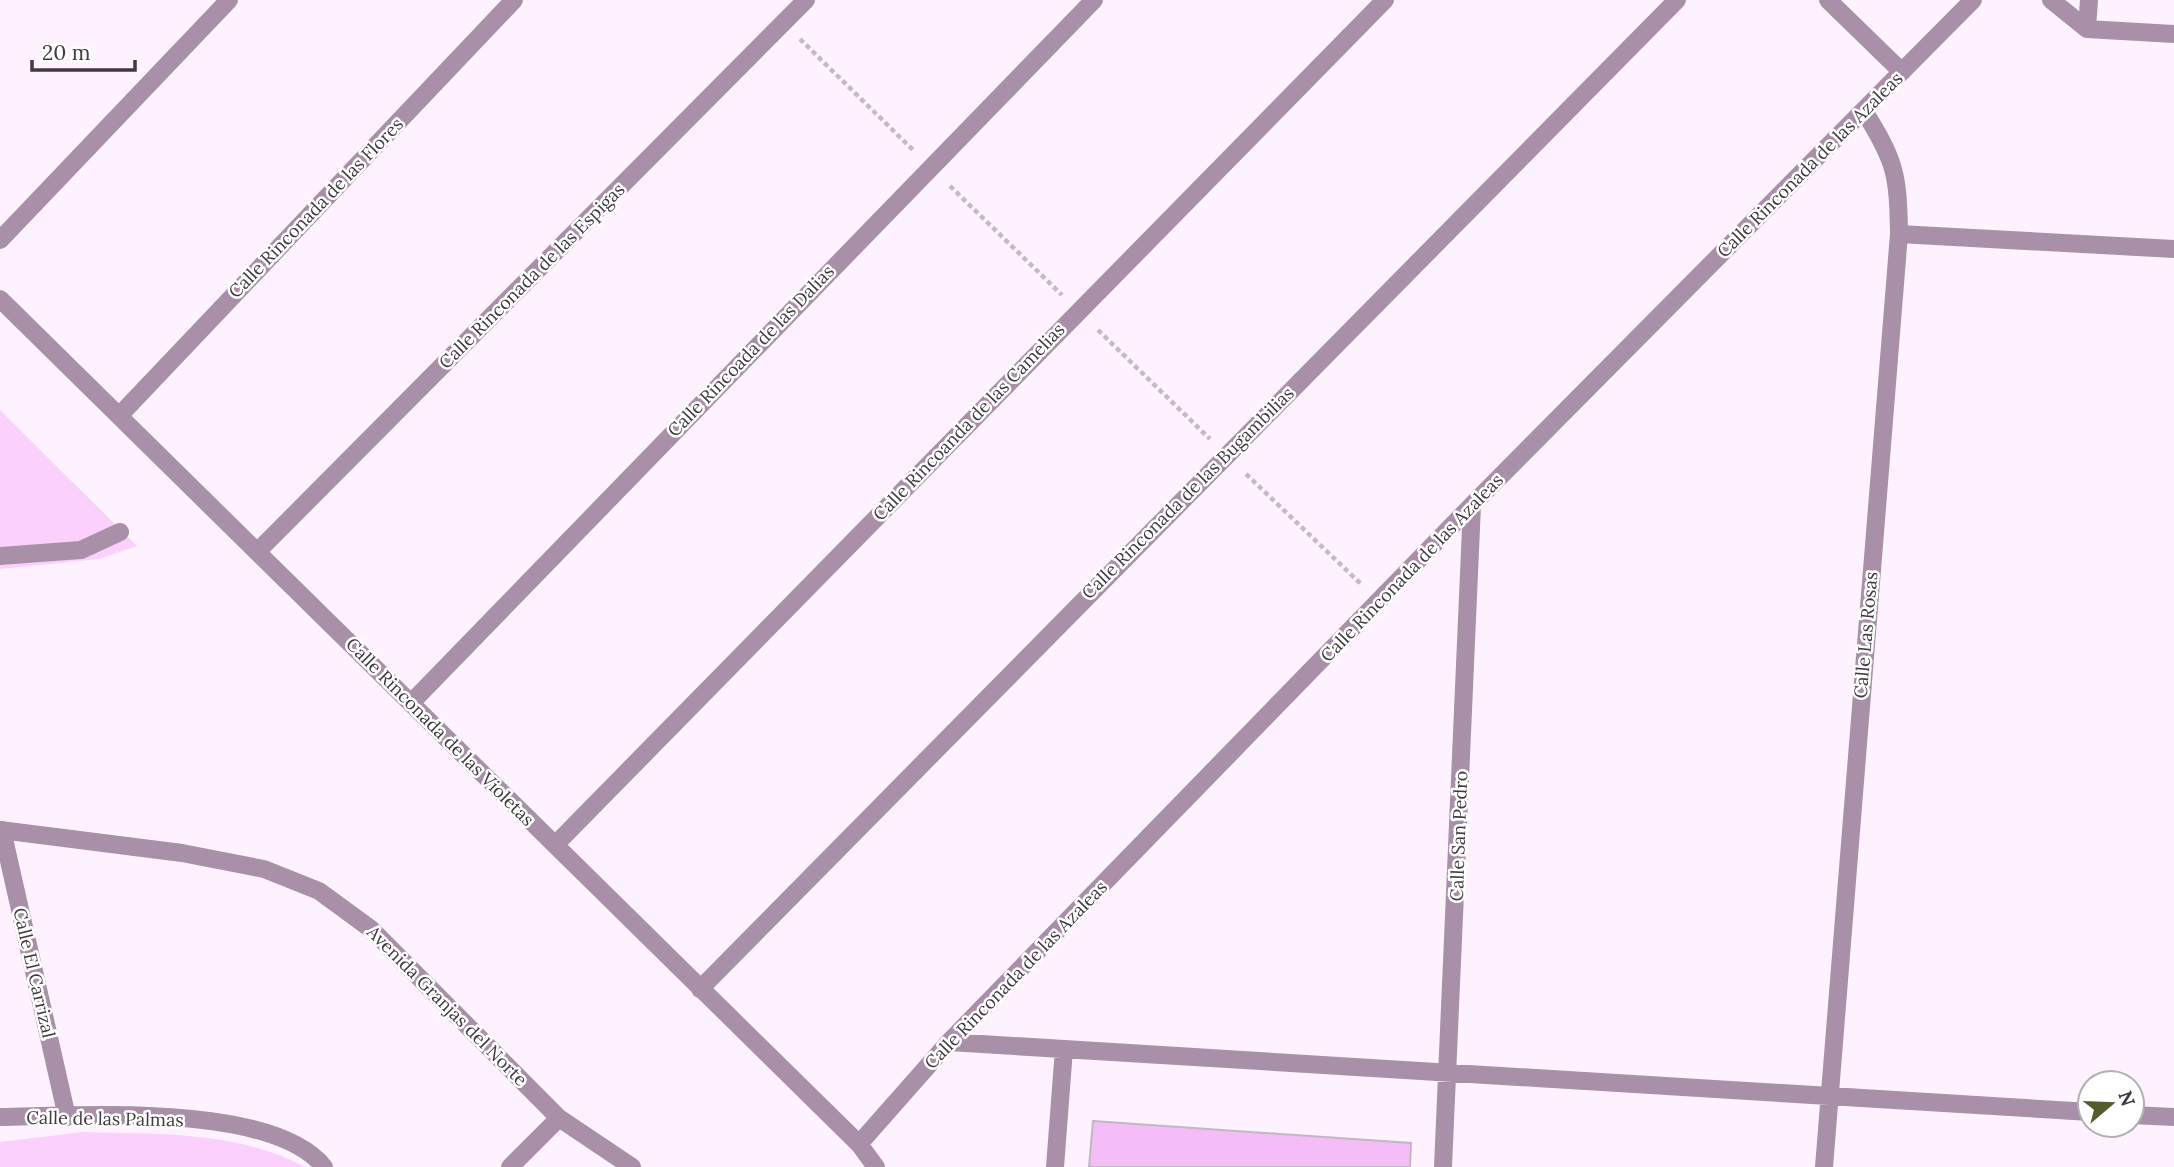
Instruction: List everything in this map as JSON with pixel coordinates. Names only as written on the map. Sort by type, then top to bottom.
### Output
[{"type":"street","points":[[0,240],[229,0]]},
{"type":"street","name":"Calle Rinconada de las Flores","points":[[119,416],[514,0]]},
{"type":"street","name":"Calle Rinconada de las Espigas","points":[[257,552],[806,0]]},
{"type":"street","name":"Calle Rincoada de las Dalias","points":[[411,703],[1094,0]]},
{"type":"street","name":"Calle Rincoanda de las Camelias","points":[[555,845],[1385,0]]},
{"type":"street","name":"Calle Rinconada de las Bugambilias","points":[[700,989],[1677,0]]},
{"type":"street","points":[[1828,0],[1902,72]]},
{"type":"street","name":"Calle Rinconada de las Azaleas","points":[[859,1144],[950,1042],[1472,506],[1973,0]]},
{"type":"street","points":[[2051,0],[2087,29],[2174,34]]},
{"type":"street","points":[[2087,29],[2089,0]]},
{"type":"street","name":"Calle Las Rosas","points":[[1824,1167],[1899,234],[1898,180],[1887,147],[1864,111]]},
{"type":"street","points":[[1899,234],[2174,249]]},
{"type":"street","name":"Calle Rinconada de las Violetas","points":[[0,299],[859,1144],[876,1167]]},
{"type":"street","name":"Calle San Pedro","points":[[1443,1167],[1472,506]]},
{"type":"street","points":[[0,556],[81,550],[120,532]]},
{"type":"street","name":"Calle El Carrizal","points":[[1,830],[67,1116]]},
{"type":"street","name":"Avenida Granjas del Norte","points":[[1,830],[182,853],[264,869],[319,891],[371,929],[559,1118],[632,1167]]},
{"type":"street","points":[[950,1042],[2076,1111]]},
{"type":"street","points":[[1055,1167],[1063,1049]]},
{"type":"street","name":"Calle de las Palmas","points":[[0,1117],[147,1116],[231,1124],[283,1139],[318,1159],[324,1167]]},
{"type":"street","points":[[2146,1116],[2174,1117]]},
{"type":"street","points":[[510,1167],[559,1118]]},
{"type":"shaded area","points":[[0,410],[137,546],[99,559],[0,569]]},
{"type":"shaded area","points":[[83,1132],[168,1134],[225,1141],[280,1155],[305,1167],[0,1167],[0,1142]]},
{"type":"building","points":[[1093,1121],[1411,1143],[1410,1167],[1089,1167]]}]
